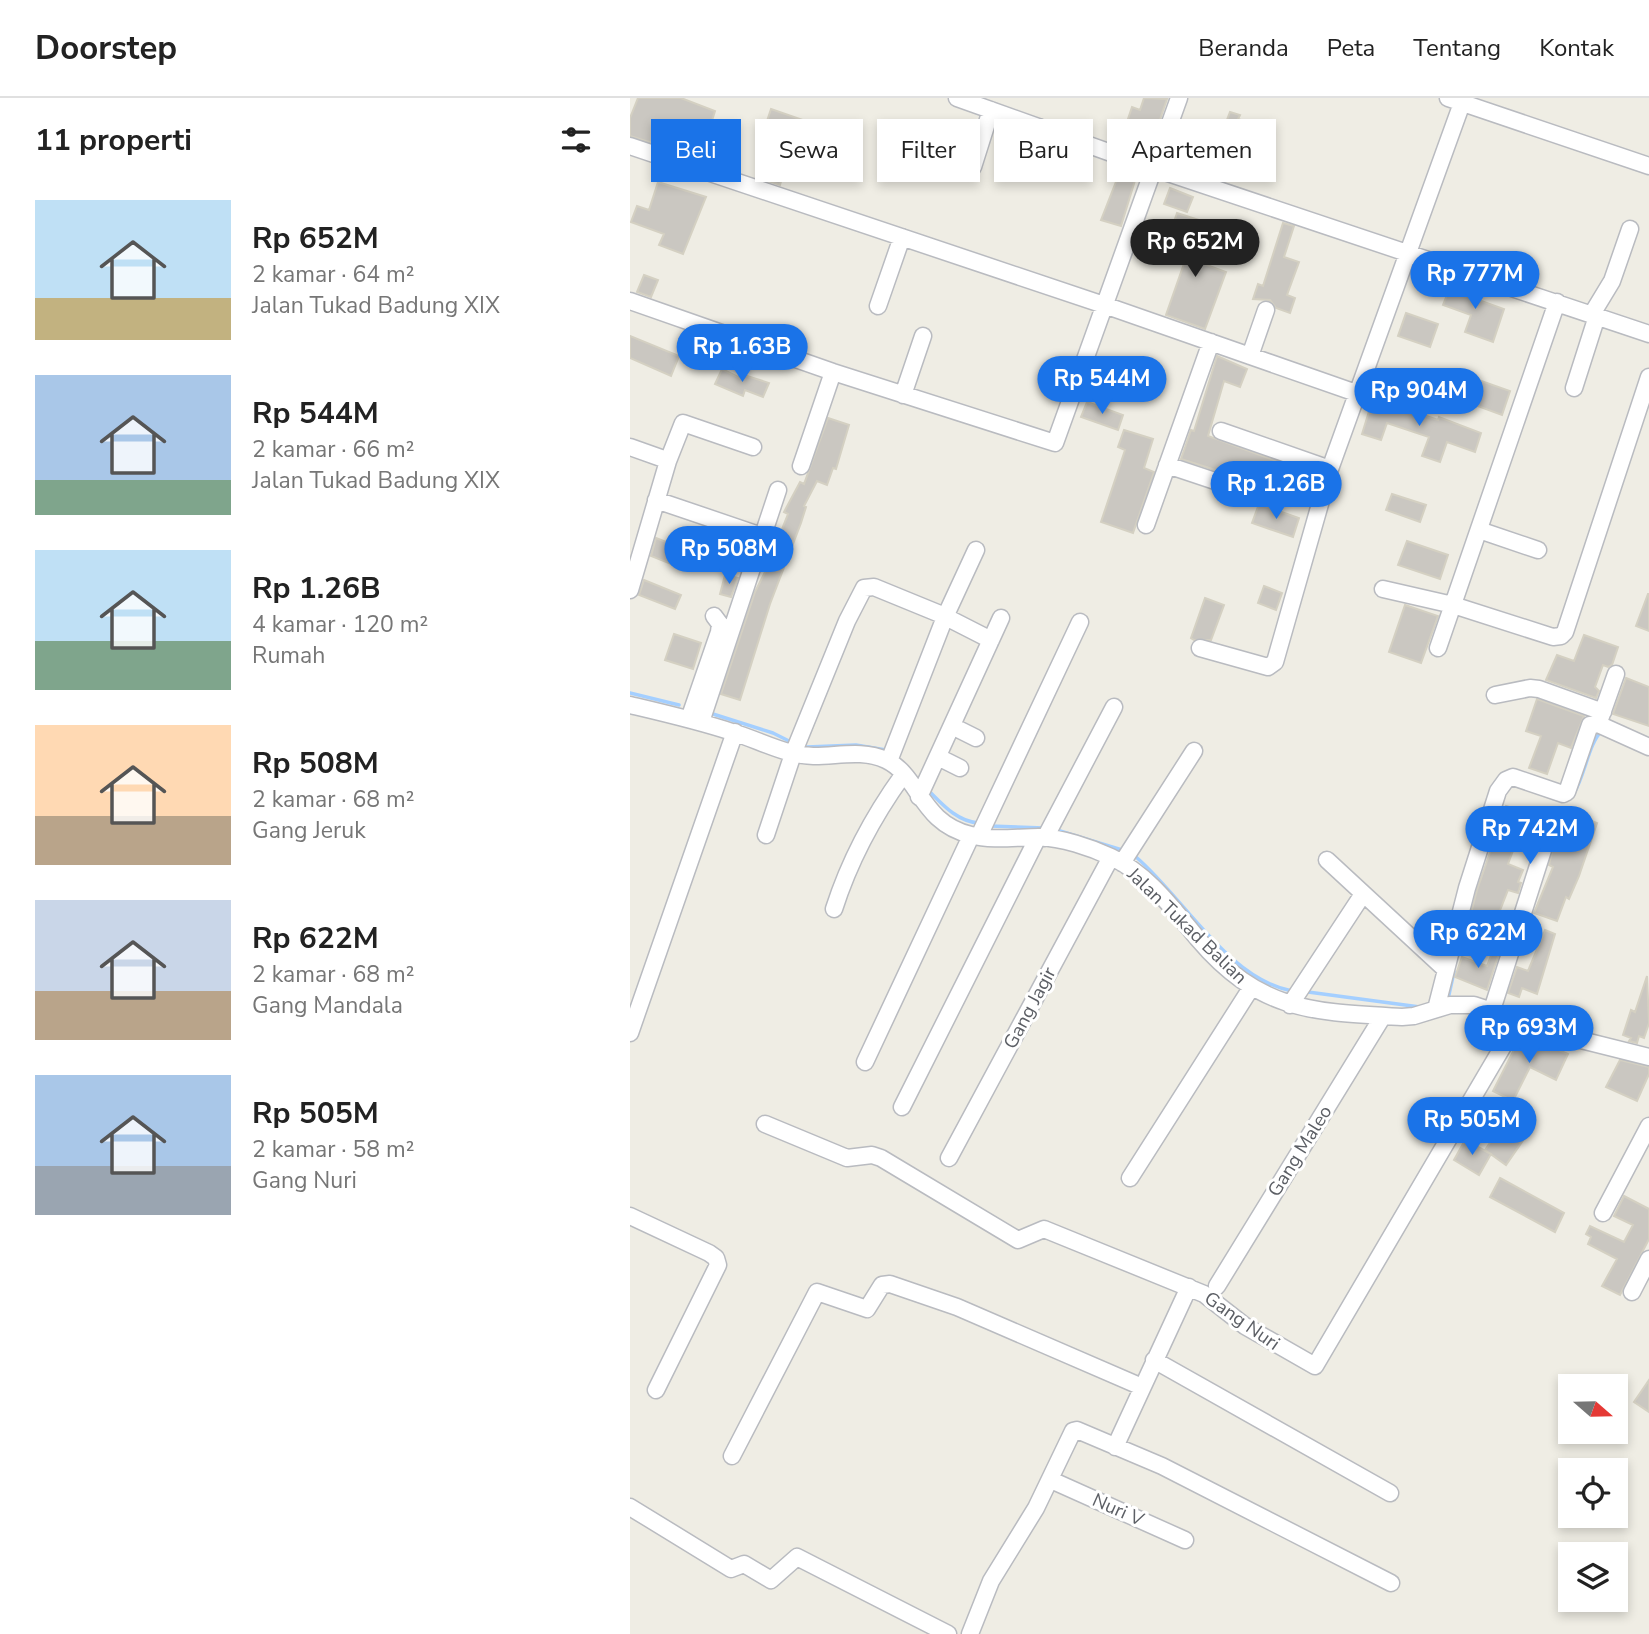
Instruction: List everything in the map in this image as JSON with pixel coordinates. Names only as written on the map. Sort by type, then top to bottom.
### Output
[{"type":"street","points":[[957,98],[1017,119]]},
{"type":"street","points":[[1172,119],[1179,98]]},
{"type":"street","points":[[1200,648],[1268,667],[1274,664],[1331,469],[1409,253],[1455,100],[1649,166]]},
{"type":"street","points":[[980,145],[991,110]]},
{"type":"street","points":[[630,146],[1107,306],[1359,394]]},
{"type":"street","points":[[630,301],[833,372],[1055,443],[1151,182]]},
{"type":"street","points":[[1195,182],[1649,334]]},
{"type":"street","points":[[1574,388],[1595,315],[1612,281],[1630,229]]},
{"type":"street","points":[[878,306],[902,237]]},
{"type":"street","points":[[1438,648],[1557,302]]},
{"type":"street","points":[[1250,356],[1266,310]]},
{"type":"street","points":[[903,395],[922,336]]},
{"type":"street","points":[[1146,524],[1211,342]]},
{"type":"street","points":[[801,466],[833,372]]},
{"type":"street","points":[[1383,589],[1453,605],[1553,637],[1563,634],[1649,377]]},
{"type":"street","points":[[630,590],[656,500],[664,460],[685,422],[753,447]]},
{"type":"street","points":[[1221,431],[1331,469]]},
{"type":"street","points":[[630,447],[664,460]]},
{"type":"street","points":[[1167,465],[1233,487]]},
{"type":"street","points":[[695,721],[778,490]]},
{"type":"street","points":[[656,500],[762,536]]},
{"type":"street","points":[[1479,530],[1538,550]]},
{"type":"street","points":[[630,705],[735,732],[793,754],[818,756],[852,753],[889,761],[945,617],[976,550]]},
{"type":"street","points":[[766,835],[793,754],[847,621],[864,587],[874,587],[991,640]]},
{"type":"street","points":[[695,721],[719,632],[720,624],[714,616]]},
{"type":"street","points":[[919,796],[1001,618]]},
{"type":"street","points":[[865,1062],[1080,622]]},
{"type":"street","points":[[1436,1009],[1478,852],[1500,787],[1513,777],[1563,793],[1570,788],[1590,725],[1601,718],[1616,674]]},
{"type":"street","points":[[1495,695],[1530,688],[1539,689],[1601,718],[1649,747]]},
{"type":"street","points":[[902,1107],[1042,837],[1114,706]]},
{"type":"street","points":[[952,726],[976,738]]},
{"type":"street","points":[[630,1033],[735,732]]},
{"type":"street","points":[[1113,858],[1194,751]]},
{"type":"street","points":[[938,757],[960,768]]},
{"type":"street","name":"Jalan Tukad Balian","points":[[889,761],[943,824],[975,836],[1042,837],[1113,858],[1160,894],[1213,956],[1251,988],[1290,1005],[1383,1016],[1414,1016],[1464,1004],[1492,1010],[1577,1039],[1648,1051]]},
{"type":"street","points":[[834,909],[859,843],[876,812],[903,775]]},
{"type":"street","points":[[1492,1010],[1543,850]]},
{"type":"street","name":"Gang Jagir","points":[[1014,1022],[1113,858]]},
{"type":"street","name":"Gang Jagir","points":[[949,1158],[1113,858]]},
{"type":"street","points":[[1327,860],[1446,970]]},
{"type":"street","points":[[1290,1005],[1363,894]]},
{"type":"street","points":[[1130,1178],[1251,988]]},
{"type":"street","name":"Gang Maleo","points":[[1217,1286],[1383,1016]]},
{"type":"street","name":"Gang Nuri","points":[[765,1124],[847,1158],[872,1155],[881,1158],[1018,1240],[1044,1229],[1189,1287],[1219,1303],[1245,1326],[1311,1367],[1317,1366],[1520,1019]]},
{"type":"street","points":[[1603,1213],[1649,1126]]},
{"type":"street","points":[[630,1216],[709,1254],[716,1258],[718,1265],[656,1390]]},
{"type":"street","points":[[1632,1292],[1649,1259]]},
{"type":"street","points":[[732,1456],[817,1292],[867,1309],[883,1285],[890,1284],[957,1307],[1142,1387]]},
{"type":"street","points":[[1115,1447],[1189,1287]]},
{"type":"street","points":[[1154,1360],[1390,1493]]},
{"type":"street","points":[[970,1634],[1002,1561],[1036,1508],[1073,1431],[1084,1433],[1162,1466],[1391,1583]]},
{"type":"street","name":"Nuri V","points":[[1051,1479],[1185,1540]]},
{"type":"street","points":[[630,1507],[731,1569],[744,1564],[771,1580],[797,1557],[948,1634]]},
{"type":"building","points":[[638,98],[681,98],[715,111],[712,119],[651,119],[651,143],[630,136],[630,118]]},
{"type":"building","points":[[1144,98],[1167,99],[1160,119],[1128,119],[1132,107],[1140,110]]},
{"type":"building","points":[[771,109],[800,119],[768,119]]},
{"type":"building","points":[[1230,112],[1240,115],[1238,119],[1227,119]]},
{"type":"building","points":[[658,182],[706,197],[683,254],[659,245],[664,234],[631,222],[637,206],[649,210]]},
{"type":"building","points":[[1116,182],[1135,182],[1121,226],[1101,220]]},
{"type":"building","points":[[1170,188],[1193,197],[1187,212],[1164,204]]},
{"type":"building","points":[[1177,213],[1208,223],[1196,261],[1226,272],[1205,329],[1166,315],[1187,255],[1183,254],[1190,231],[1173,225]]},
{"type":"building","points":[[1283,223],[1294,226],[1284,257],[1299,262],[1287,295],[1295,298],[1290,313],[1276,308],[1270,300],[1253,299],[1258,284],[1263,286]]},
{"type":"building","points":[[644,275],[658,280],[651,297],[637,292]]},
{"type":"building","points":[[1453,280],[1474,288],[1470,297],[1504,309],[1493,342],[1465,332],[1471,315],[1443,305]]},
{"type":"building","points":[[1406,313],[1438,324],[1430,347],[1398,336]]},
{"type":"building","points":[[630,336],[679,356],[671,376],[630,358]]},
{"type":"building","points":[[1217,356],[1247,369],[1240,387],[1224,381],[1208,436],[1304,471],[1299,486],[1238,465],[1234,476],[1181,459],[1191,430],[1194,431]]},
{"type":"building","points":[[722,369],[740,378],[741,374],[769,383],[763,397],[745,390],[743,396],[715,384]]},
{"type":"building","points":[[1450,370],[1510,391],[1502,415],[1442,393]]},
{"type":"building","points":[[1374,395],[1393,401],[1392,404],[1438,420],[1439,417],[1481,433],[1475,452],[1447,442],[1440,462],[1422,456],[1429,437],[1387,423],[1381,440],[1362,434]]},
{"type":"building","points":[[1087,402],[1123,415],[1118,430],[1081,417]]},
{"type":"building","points":[[828,418],[849,425],[836,469],[833,468],[827,485],[817,481],[804,506],[806,507],[801,523],[770,604],[740,700],[721,694],[755,592],[767,568],[777,533],[780,534],[788,514],[784,512],[800,482],[804,484]]},
{"type":"building","points":[[1124,430],[1153,439],[1144,468],[1154,472],[1133,533],[1101,522],[1125,450],[1118,447]]},
{"type":"building","points":[[1392,494],[1426,505],[1420,522],[1386,510]]},
{"type":"building","points":[[1259,504],[1299,518],[1293,537],[1252,523]]},
{"type":"building","points":[[656,538],[692,552],[686,570],[651,556]]},
{"type":"building","points":[[1407,541],[1448,555],[1440,579],[1398,565]]},
{"type":"building","points":[[725,575],[738,578],[731,597],[720,594]]},
{"type":"building","points":[[644,580],[681,595],[675,609],[639,595]]},
{"type":"building","points":[[1264,586],[1282,593],[1276,610],[1258,603]]},
{"type":"building","points":[[1649,594],[1649,631],[1636,626]]},
{"type":"building","points":[[1205,598],[1224,605],[1211,640],[1194,640],[1191,638]]},
{"type":"building","points":[[1405,605],[1438,616],[1421,663],[1389,652]]},
{"type":"building","points":[[674,634],[701,643],[693,669],[665,660]]},
{"type":"building","points":[[1584,635],[1618,647],[1612,665],[1603,665],[1595,687],[1599,691],[1596,698],[1546,680],[1557,655],[1574,661]]},
{"type":"building","points":[[1626,678],[1649,687],[1649,726],[1613,714]]},
{"type":"building","points":[[1537,699],[1584,716],[1571,748],[1558,743],[1547,774],[1529,768],[1541,736],[1526,731]]},
{"type":"building","points":[[1506,806],[1575,827],[1579,816],[1597,823],[1579,876],[1569,899],[1566,897],[1557,921],[1534,913],[1553,867],[1549,865],[1553,847],[1546,840],[1536,842],[1533,846],[1517,840],[1508,864],[1523,870],[1518,882],[1521,883],[1518,893],[1508,890],[1488,941],[1466,933],[1477,890]]},
{"type":"building","points":[[1545,930],[1555,934],[1537,994],[1522,988],[1519,997],[1508,993],[1517,967],[1528,971]]},
{"type":"building","points":[[1496,942],[1502,944],[1487,990],[1455,977],[1462,957],[1487,966]]},
{"type":"building","points":[[1647,976],[1649,1023],[1644,1038],[1639,1036],[1637,1043],[1629,1041],[1631,1038],[1623,1035],[1631,1010],[1635,1012]]},
{"type":"building","points":[[1522,1034],[1568,1054],[1556,1080],[1530,1067],[1513,1101],[1493,1091]]},
{"type":"building","points":[[1620,1060],[1649,1067],[1649,1074],[1637,1101],[1606,1087]]},
{"type":"building","points":[[1503,1124],[1524,1139],[1506,1165],[1485,1150]]},
{"type":"building","points":[[1465,1140],[1491,1154],[1479,1175],[1454,1160]]},
{"type":"building","points":[[1500,1178],[1564,1213],[1555,1232],[1490,1197]]},
{"type":"building","points":[[1624,1196],[1649,1209],[1649,1239],[1620,1295],[1602,1286],[1617,1259],[1588,1244],[1591,1237],[1586,1234],[1590,1226],[1624,1242],[1633,1225],[1614,1216]]},
{"type":"building","points":[[1649,1380],[1649,1412],[1634,1402]]},
{"type":"waterway","points":[[630,693],[679,705]]},
{"type":"waterway","points":[[713,714],[773,733],[791,742]]},
{"type":"waterway","points":[[1574,793],[1594,743],[1602,731]]},
{"type":"waterway","points":[[807,747],[856,745],[886,750]]},
{"type":"waterway","points":[[929,791],[957,816],[978,823]]},
{"type":"waterway","points":[[990,826],[1044,828]]},
{"type":"waterway","points":[[1060,831],[1122,850]]},
{"type":"waterway","points":[[1136,857],[1227,954],[1247,971],[1292,991]]},
{"type":"waterway","points":[[1446,1000],[1454,972]]},
{"type":"waterway","points":[[1308,992],[1420,1007]]}]
